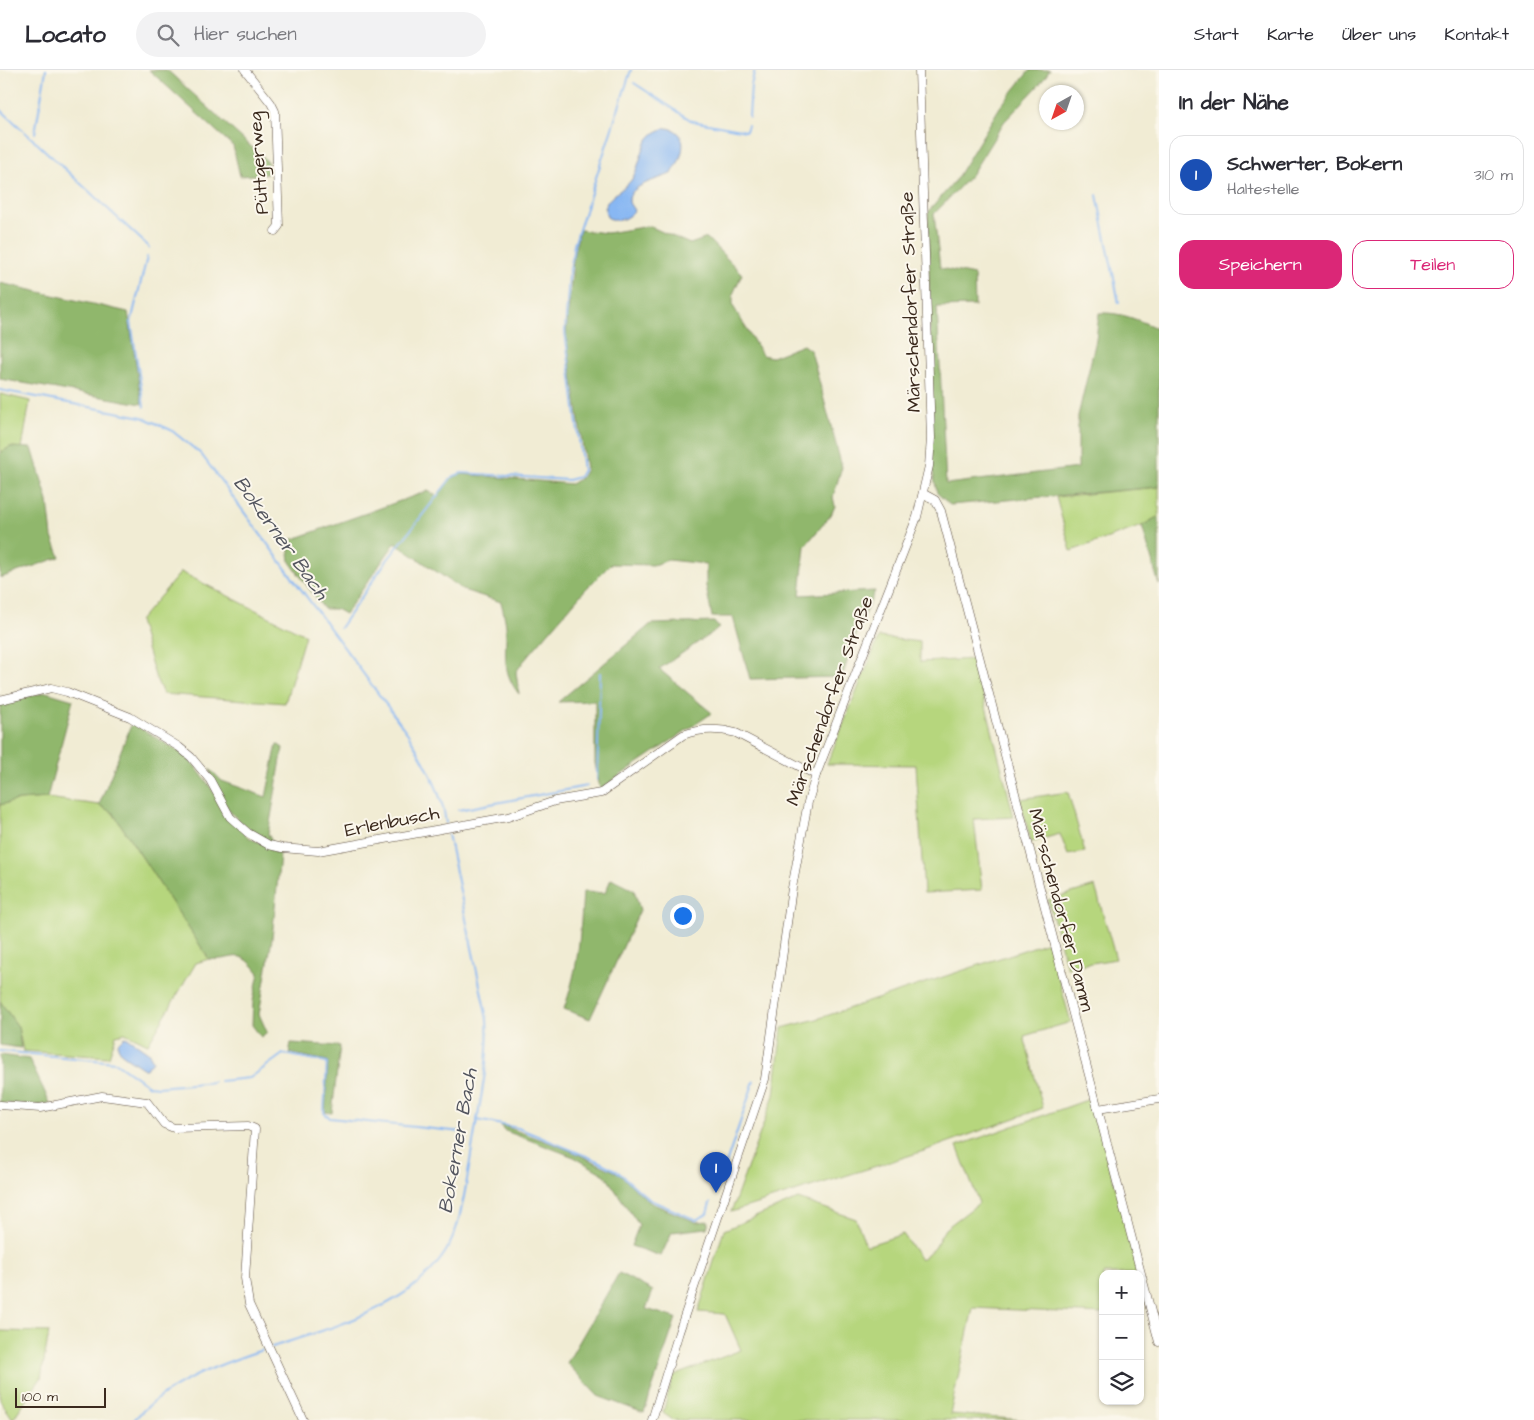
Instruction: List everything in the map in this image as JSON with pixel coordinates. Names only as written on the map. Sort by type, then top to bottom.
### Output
[{"type":"street","name":"Püttgerweg","points":[[245,70],[275,111],[280,226],[275,231]]},
{"type":"street","name":"Märschendorfer Straße","points":[[652,1420],[679,1332],[765,1079],[801,834],[816,775],[924,494],[931,438],[919,70]]},
{"type":"street","name":"Märschendorfer Damm","points":[[924,494],[935,500],[940,511],[1159,1342]]},
{"type":"street","name":"Erlenbusch","points":[[0,700],[51,688],[66,692],[130,718],[178,746],[191,757],[210,780],[230,817],[248,833],[269,845],[295,850],[335,849],[508,817],[555,800],[601,793],[683,735],[694,730],[722,729],[736,733],[816,775]]},
{"type":"street","points":[[0,1105],[40,1108],[102,1096],[147,1102],[164,1124],[174,1128],[248,1126],[255,1129],[245,1278],[249,1304],[304,1420]]},
{"type":"street","points":[[1098,1109],[1159,1099]]},
{"type":"green space","points":[[149,70],[167,70],[268,162],[267,174],[240,176],[233,146]]},
{"type":"green space","points":[[1030,70],[1050,70],[1040,84],[1004,122],[971,175],[934,214],[940,268],[974,275],[975,306],[937,307],[946,484],[1078,468],[1078,416],[1096,340],[1099,313],[1107,313],[1130,317],[1159,329],[1159,487],[950,505],[937,493],[932,467],[928,212],[955,181],[1000,107]]},
{"type":"green space","points":[[649,226],[690,244],[707,238],[742,274],[733,294],[733,306],[762,355],[772,357],[803,345],[811,351],[842,467],[833,497],[835,506],[831,515],[805,546],[800,595],[875,591],[859,626],[842,677],[750,679],[733,617],[712,617],[706,586],[706,564],[668,560],[653,565],[611,564],[584,591],[523,662],[516,672],[519,694],[509,677],[507,669],[506,626],[501,602],[463,590],[395,543],[345,614],[336,609],[324,609],[290,562],[288,541],[428,491],[437,496],[451,478],[461,474],[571,484],[581,478],[586,469],[566,334],[574,252],[580,230],[607,233]]},
{"type":"green space","points":[[0,283],[128,312],[142,404],[0,379]]},
{"type":"green space","points":[[0,394],[30,401],[22,448],[10,447],[0,453]]},
{"type":"green space","points":[[10,447],[32,448],[48,501],[52,537],[60,557],[0,578],[0,453]]},
{"type":"green space","points":[[1159,487],[1159,519],[1157,517],[1142,526],[1071,551],[1056,497]]},
{"type":"green space","points":[[1157,517],[1159,519],[1159,585],[1142,526]]},
{"type":"green space","points":[[181,572],[305,635],[285,703],[163,694],[155,676],[139,621]]},
{"type":"green space","points":[[714,622],[719,628],[659,669],[712,713],[600,789],[595,763],[595,701],[558,702],[651,624]]},
{"type":"green space","points":[[879,637],[920,642],[920,662],[974,659],[1014,817],[974,819],[982,890],[924,893],[916,765],[827,764]]},
{"type":"green space","points":[[46,692],[73,700],[47,798],[19,800],[0,805],[0,704]]},
{"type":"green space","points":[[132,723],[189,759],[245,834],[253,840],[273,848],[280,855],[272,939],[259,1014],[267,1032],[261,1037],[252,1025],[253,1001],[259,973],[252,964],[241,957],[209,959],[113,813],[99,805]]},
{"type":"green space","points":[[277,744],[283,748],[268,834],[273,843],[251,830],[232,814],[218,794],[210,769],[222,781],[266,797]]},
{"type":"green space","points":[[1068,792],[1085,852],[1068,855],[1060,834],[1031,842],[1020,799]]},
{"type":"green space","points":[[47,798],[99,805],[113,813],[209,959],[196,963],[148,1044],[125,1033],[116,1035],[109,1057],[23,1051],[18,1027],[0,1001],[0,805],[19,800]]},
{"type":"green space","points":[[611,879],[634,890],[640,910],[590,1019],[564,1009],[576,965],[583,892],[605,893]]},
{"type":"green space","points":[[1095,886],[1116,959],[1067,967],[1048,900]]},
{"type":"green space","points":[[1048,942],[1071,1022],[1024,1036],[1043,1108],[927,1150],[731,1212],[774,1095],[782,1028],[817,1019]]},
{"type":"green space","points":[[0,1001],[18,1027],[21,1048],[0,1045]]},
{"type":"green space","points":[[291,1043],[340,1046],[332,1113],[325,1112],[328,1061],[289,1053]]},
{"type":"green space","points":[[0,1055],[29,1059],[50,1103],[40,1105],[0,1103]]},
{"type":"green space","points":[[1087,1100],[1093,1104],[1138,1270],[1099,1270],[1099,1314],[973,1308],[950,1414],[1025,1420],[673,1420],[663,1413],[673,1376],[741,1350],[725,1314],[698,1312],[724,1230],[798,1199],[856,1219],[866,1246],[903,1234],[921,1260],[934,1248],[945,1229],[979,1203],[957,1146]]},
{"type":"green space","points":[[501,1125],[569,1150],[618,1173],[651,1203],[696,1222],[709,1221],[707,1228],[672,1232],[661,1256],[631,1246],[639,1225],[605,1175],[574,1157],[503,1130]]},
{"type":"green space","points":[[619,1273],[653,1291],[646,1309],[676,1318],[644,1413],[598,1396],[567,1363]]},
{"type":"green space","points":[[0,1331],[49,1332],[41,1378],[13,1419],[0,1400]]},
{"type":"water","points":[[668,128],[680,135],[683,147],[679,161],[672,173],[634,190],[630,195],[629,201],[634,211],[628,216],[622,220],[607,217],[606,205],[632,179],[647,141],[652,135]]},
{"type":"water","points":[[124,1037],[148,1052],[153,1061],[146,1069],[123,1055],[118,1047],[118,1043]]},
{"type":"waterway","points":[[35,133],[46,70]]},
{"type":"waterway","points":[[340,628],[385,563],[452,477],[462,473],[568,480],[579,477],[583,470],[565,331],[569,277],[574,245],[631,70]]},
{"type":"waterway","points":[[749,117],[751,85],[755,70]]},
{"type":"waterway","points":[[634,83],[692,121],[746,131],[748,125]]},
{"type":"waterway","points":[[0,109],[147,245],[149,249]]},
{"type":"waterway","points":[[1097,195],[1119,303]]},
{"type":"waterway","points":[[144,407],[131,322],[147,257]]},
{"type":"waterway","name":"Bokerner Bach","points":[[0,390],[142,417],[171,430],[201,454],[408,734],[426,766],[441,799],[446,823]]},
{"type":"waterway","points":[[597,780],[600,673]]},
{"type":"waterway","points":[[458,810],[587,786]]},
{"type":"waterway","name":"Bokerner Bach","points":[[272,1347],[352,1320],[405,1293],[427,1275],[444,1254],[456,1229],[464,1197],[481,1097],[488,1034],[487,1019],[448,834]]},
{"type":"waterway","points":[[0,1051],[115,1062],[149,1086],[158,1087],[213,1082]]},
{"type":"waterway","points":[[220,1081],[250,1078],[283,1054],[327,1062],[324,1113],[330,1118],[462,1132]]},
{"type":"waterway","points":[[725,1167],[754,1081]]},
{"type":"waterway","points":[[477,1120],[518,1128],[596,1160],[617,1171],[650,1200],[696,1220],[707,1214],[710,1203]]},
{"type":"waterway","points":[[715,1189],[721,1177]]},
{"type":"waterway","name":"Bokerner Bach","points":[[134,1420],[161,1396],[193,1377],[262,1350]]},
{"type":"place","name":"Schwerter, Bokern","points":[[716,1193]]}]
